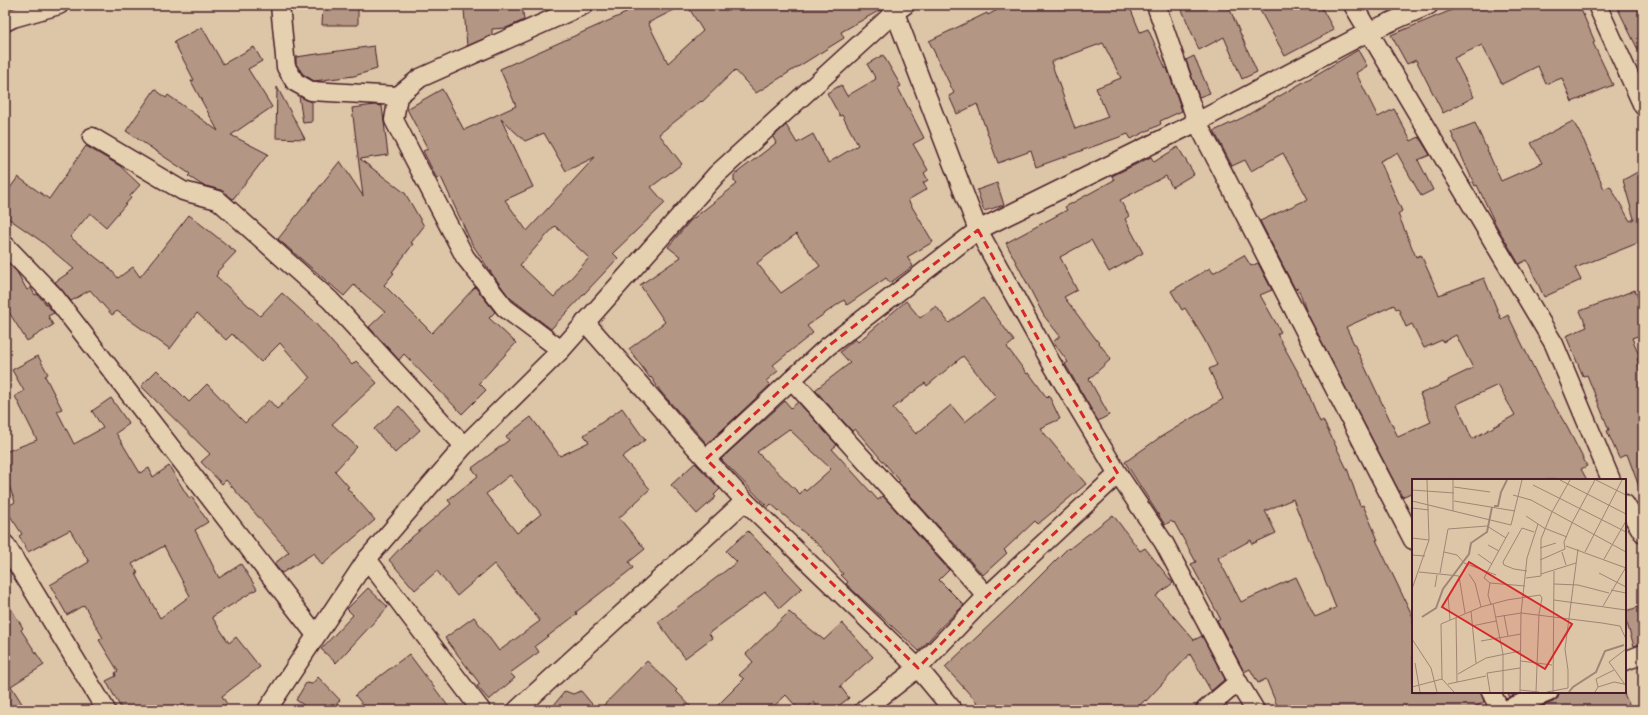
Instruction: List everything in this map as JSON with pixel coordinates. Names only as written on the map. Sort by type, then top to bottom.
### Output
[{"type":"street","points":[[5,22],[12,18],[60,5]]},
{"type":"street","points":[[280,5],[286,67],[295,82],[311,91],[398,96]]},
{"type":"street","points":[[561,350],[504,308],[465,257],[394,120],[398,96],[420,78],[584,5]]},
{"type":"street","points":[[1156,5],[1196,122],[1412,538]]},
{"type":"street","points":[[1353,5],[1554,344],[1611,479]]},
{"type":"street","points":[[706,459],[827,347],[978,230],[1196,122],[1368,32],[1429,5]]},
{"type":"street","points":[[1597,5],[1643,106]]},
{"type":"street","points":[[267,710],[367,559],[464,446],[561,350],[717,174],[897,7],[978,230],[1052,364],[1118,474],[1164,544],[1238,682],[1255,710]]},
{"type":"street","points":[[92,137],[183,191],[218,200],[330,300],[464,446]]},
{"type":"street","points":[[5,246],[54,296],[316,635]]},
{"type":"street","points":[[585,322],[745,501],[918,668],[953,710]]},
{"type":"street","points":[[792,380],[987,596]]},
{"type":"street","points":[[864,710],[918,668],[987,596],[1118,474]]},
{"type":"street","points":[[517,710],[745,501]]},
{"type":"street","points":[[1626,506],[1643,533]]},
{"type":"street","points":[[5,544],[106,710]]},
{"type":"street","points":[[367,559],[481,710]]},
{"type":"street","points":[[1626,661],[1643,654]]},
{"type":"street","points":[[1205,710],[1238,682]]},
{"type":"street","points":[[1492,693],[1500,710]]},
{"type":"street","points":[[1505,710],[1547,693]]},
{"type":"highlighted area","points":[[978,230],[1052,364],[1118,474],[987,596],[918,668],[706,459],[827,347]]},
{"type":"building","points":[[323,5],[358,5],[358,25],[322,25]]},
{"type":"building","points":[[500,5],[522,5],[524,20],[506,28],[492,29],[492,35],[467,46],[464,9],[500,7]]},
{"type":"building","points":[[624,5],[684,5],[648,23],[668,63],[703,31],[687,5],[882,5],[882,9],[841,32],[844,38],[756,93],[735,70],[702,102],[701,101],[659,134],[682,164],[651,187],[665,203],[613,253],[618,258],[551,329],[509,297],[472,244],[441,177],[437,179],[423,151],[428,149],[407,109],[442,89],[464,130],[516,106],[500,69],[626,13]],"holes":[[[501,119],[525,141],[544,133],[566,171],[595,157],[527,231],[505,200],[533,187]],[[555,226],[589,258],[554,297],[520,265]]]},
{"type":"building","points":[[1006,5],[1129,5],[1140,32],[1148,29],[1166,69],[1167,68],[1182,111],[1160,121],[1161,124],[1131,139],[1128,134],[1036,167],[1031,151],[998,163],[977,104],[957,114],[949,96],[954,93],[929,41],[987,13],[988,15]],"holes":[[[1103,43],[1121,78],[1096,88],[1108,117],[1075,129],[1051,62]]]},
{"type":"building","points":[[1180,5],[1228,5],[1257,72],[1242,79],[1224,37],[1199,50]]},
{"type":"building","points":[[1257,5],[1320,5],[1334,30],[1285,56]]},
{"type":"building","points":[[1464,5],[1579,5],[1595,42],[1593,43],[1613,85],[1572,102],[1562,78],[1546,84],[1538,66],[1502,84],[1482,45],[1454,58],[1474,97],[1443,113],[1416,60],[1407,64],[1391,35]]},
{"type":"building","points":[[1616,5],[1643,5],[1643,60]]},
{"type":"building","points":[[202,27],[223,64],[254,47],[262,61],[248,69],[272,107],[231,135],[268,154],[233,199],[221,190],[202,185],[188,176],[190,174],[126,131],[155,89],[166,98],[168,95],[218,131],[191,81],[194,80],[174,42]]},
{"type":"building","points":[[374,46],[377,69],[354,76],[314,81],[303,74],[296,64],[296,57]]},
{"type":"building","points":[[1358,50],[1367,66],[1356,73],[1378,117],[1394,109],[1411,141],[1419,137],[1430,155],[1418,160],[1433,190],[1421,196],[1397,153],[1380,161],[1402,211],[1398,214],[1416,257],[1421,255],[1439,295],[1484,278],[1501,319],[1508,315],[1540,381],[1567,427],[1587,466],[1581,469],[1586,479],[1412,479],[1412,492],[1402,497],[1307,313],[1298,288],[1295,289],[1260,221],[1308,199],[1283,153],[1251,171],[1245,160],[1232,166],[1214,131],[1244,117]],"holes":[[[1394,305],[1396,309],[1398,308],[1406,327],[1412,324],[1424,348],[1442,340],[1443,342],[1456,335],[1473,368],[1448,380],[1448,382],[1420,394],[1431,422],[1398,437],[1346,327]],[[1498,385],[1515,415],[1472,439],[1457,404]]]},
{"type":"building","points":[[883,55],[901,86],[898,88],[924,138],[913,144],[928,170],[924,173],[928,180],[923,183],[927,189],[908,200],[933,242],[907,257],[913,266],[890,283],[886,278],[847,305],[844,300],[807,326],[813,333],[773,365],[778,371],[766,381],[770,385],[707,444],[661,392],[629,349],[665,322],[640,285],[681,257],[668,247],[690,221],[737,184],[734,181],[734,175],[776,143],[773,137],[786,125],[797,143],[813,134],[828,163],[858,145],[842,115],[840,116],[827,93],[841,85],[847,96],[876,79],[867,64]],"holes":[[[796,234],[820,266],[781,293],[757,263]]]},
{"type":"building","points":[[1194,56],[1210,93],[1199,97],[1186,60]]},
{"type":"building","points":[[277,87],[305,139],[276,138]]},
{"type":"building","points":[[299,96],[312,102],[312,122],[303,123]]},
{"type":"building","points":[[375,105],[382,106],[388,155],[360,159],[405,193],[424,226],[411,243],[413,244],[392,272],[394,273],[384,285],[432,333],[475,287],[495,312],[489,318],[516,343],[479,383],[486,390],[462,414],[404,354],[399,360],[369,327],[385,312],[354,285],[344,296],[278,239],[340,161],[363,196],[352,108]]},
{"type":"building","points":[[1573,121],[1584,141],[1604,189],[1610,186],[1630,221],[1634,219],[1623,180],[1643,169],[1643,241],[1575,268],[1581,280],[1544,297],[1527,260],[1519,264],[1496,225],[1477,185],[1475,186],[1451,132],[1475,123],[1501,181],[1542,163],[1531,143]]},
{"type":"building","points":[[86,146],[120,166],[140,185],[106,227],[90,213],[70,237],[103,263],[104,262],[118,278],[133,267],[140,277],[189,215],[236,252],[217,272],[218,273],[216,276],[260,316],[282,293],[315,323],[352,365],[356,361],[377,383],[332,424],[357,447],[335,471],[349,487],[347,488],[375,520],[322,565],[314,553],[282,573],[274,564],[289,552],[226,480],[222,484],[201,462],[210,454],[141,386],[157,370],[189,402],[207,384],[245,423],[269,400],[277,409],[310,378],[280,343],[261,362],[232,334],[226,340],[197,313],[170,349],[117,311],[112,315],[90,290],[71,301],[55,282],[74,269],[41,241],[5,216],[5,195],[18,177],[49,199]]},
{"type":"building","points":[[1178,147],[1194,174],[1172,187],[1166,176],[1120,200],[1129,216],[1125,219],[1143,253],[1109,272],[1091,240],[1060,257],[1077,290],[1064,297],[1111,359],[1089,379],[1109,415],[1098,421],[1065,364],[1068,362],[1053,342],[1060,336],[1044,316],[1006,243],[1067,210],[1065,207],[1114,180],[1112,176],[1151,157],[1154,162]]},
{"type":"building","points":[[997,183],[1004,205],[984,211],[977,190]]},
{"type":"building","points":[[1244,255],[1251,266],[1258,263],[1272,290],[1260,295],[1281,332],[1277,334],[1304,383],[1320,422],[1323,420],[1348,471],[1360,506],[1363,505],[1378,540],[1376,540],[1412,615],[1412,693],[1481,693],[1484,702],[1470,710],[1279,710],[1266,679],[1258,683],[1250,669],[1244,672],[1217,620],[1220,618],[1191,564],[1196,562],[1174,522],[1173,523],[1171,521],[1165,525],[1125,462],[1159,438],[1223,399],[1209,369],[1217,365],[1204,339],[1185,308],[1182,310],[1171,291],[1210,268],[1213,273]],"holes":[[[1293,499],[1336,608],[1315,617],[1296,577],[1241,602],[1218,558],[1251,540],[1252,544],[1276,533],[1265,511]]]},
{"type":"building","points":[[5,260],[17,272],[27,290],[31,288],[35,295],[37,294],[54,313],[48,316],[53,325],[27,341],[5,306]]},
{"type":"building","points":[[1635,290],[1643,310],[1643,334],[1632,338],[1640,357],[1637,359],[1643,376],[1643,491],[1641,492],[1627,454],[1619,458],[1607,431],[1609,430],[1587,375],[1583,376],[1566,336],[1587,327],[1580,311]]},
{"type":"building","points":[[983,298],[1014,341],[1007,347],[1027,374],[1029,373],[1047,398],[1049,396],[1060,419],[1040,428],[1086,484],[1038,524],[1035,521],[1004,550],[1007,553],[983,575],[898,482],[900,481],[855,429],[852,431],[815,390],[850,363],[840,352],[855,339],[858,342],[906,301],[920,318],[936,306],[949,323]],"holes":[[[963,356],[996,397],[965,422],[951,405],[916,434],[893,408],[925,383],[927,386]]]},
{"type":"building","points":[[38,356],[48,374],[45,376],[62,409],[57,411],[74,444],[103,428],[92,411],[111,398],[129,424],[116,433],[140,473],[149,468],[153,477],[169,466],[189,498],[191,496],[208,522],[195,530],[219,578],[241,564],[257,589],[212,617],[229,643],[236,637],[260,667],[222,696],[227,704],[218,710],[122,710],[106,681],[116,676],[115,673],[118,671],[99,640],[103,638],[84,605],[67,615],[50,585],[89,562],[70,530],[28,552],[19,536],[22,534],[5,508],[15,502],[5,475],[5,452],[37,440],[15,396],[24,391],[12,370]],"holes":[[[164,546],[190,596],[160,618],[132,564]]]},
{"type":"building","points":[[785,401],[791,408],[798,402],[837,445],[832,449],[878,500],[883,496],[949,570],[939,580],[964,605],[919,651],[846,584],[848,582],[841,575],[843,574],[821,547],[771,504],[768,507],[721,459]],"holes":[[[789,429],[831,469],[806,491],[804,489],[800,494],[757,452]]]},
{"type":"building","points":[[399,406],[420,430],[395,453],[374,429]]},
{"type":"building","points":[[622,408],[645,440],[622,457],[650,489],[619,518],[645,549],[629,562],[633,568],[535,646],[539,652],[510,673],[515,678],[489,700],[477,686],[480,684],[445,638],[474,617],[499,651],[540,621],[494,564],[457,596],[437,571],[415,590],[389,560],[405,543],[451,504],[448,500],[478,476],[472,468],[509,440],[506,436],[531,417],[560,456],[589,442],[584,435]],"holes":[[[510,475],[541,514],[517,533],[486,494]]]},
{"type":"building","points":[[695,463],[720,489],[714,495],[716,497],[697,514],[671,485]]},
{"type":"building","points":[[1113,515],[1140,551],[1145,548],[1173,583],[1156,596],[1194,640],[1202,636],[1225,679],[1211,691],[1190,654],[1146,701],[1145,700],[1135,710],[984,710],[945,667],[1013,603],[1068,548],[1069,549]]},
{"type":"building","points":[[748,531],[802,588],[780,608],[765,592],[709,633],[712,638],[685,658],[658,622],[737,562],[726,551]]},
{"type":"building","points":[[368,588],[388,607],[336,663],[321,649],[353,615],[347,609]]},
{"type":"building","points":[[5,599],[23,628],[21,630],[44,665],[11,686],[26,710],[5,710]]},
{"type":"building","points":[[1643,606],[1643,644],[1634,646],[1626,620],[1626,611]]},
{"type":"building","points":[[789,612],[824,640],[842,623],[873,657],[840,686],[849,698],[833,710],[819,710],[814,702],[804,710],[799,710],[786,695],[770,710],[713,710],[744,679],[739,675],[753,662],[746,654]]},
{"type":"building","points":[[409,654],[451,710],[367,710],[355,695]]},
{"type":"building","points":[[647,661],[677,690],[676,691],[694,710],[599,710]]},
{"type":"building","points":[[318,677],[340,700],[332,710],[311,710],[296,700],[306,683],[312,684]]},
{"type":"building","points":[[565,691],[573,694],[581,691],[597,710],[550,710]]},
{"type":"building","points":[[1508,693],[1519,693],[1510,697]]},
{"type":"building","points":[[1559,693],[1624,693],[1632,710],[1533,710],[1553,702],[1558,698]]}]
